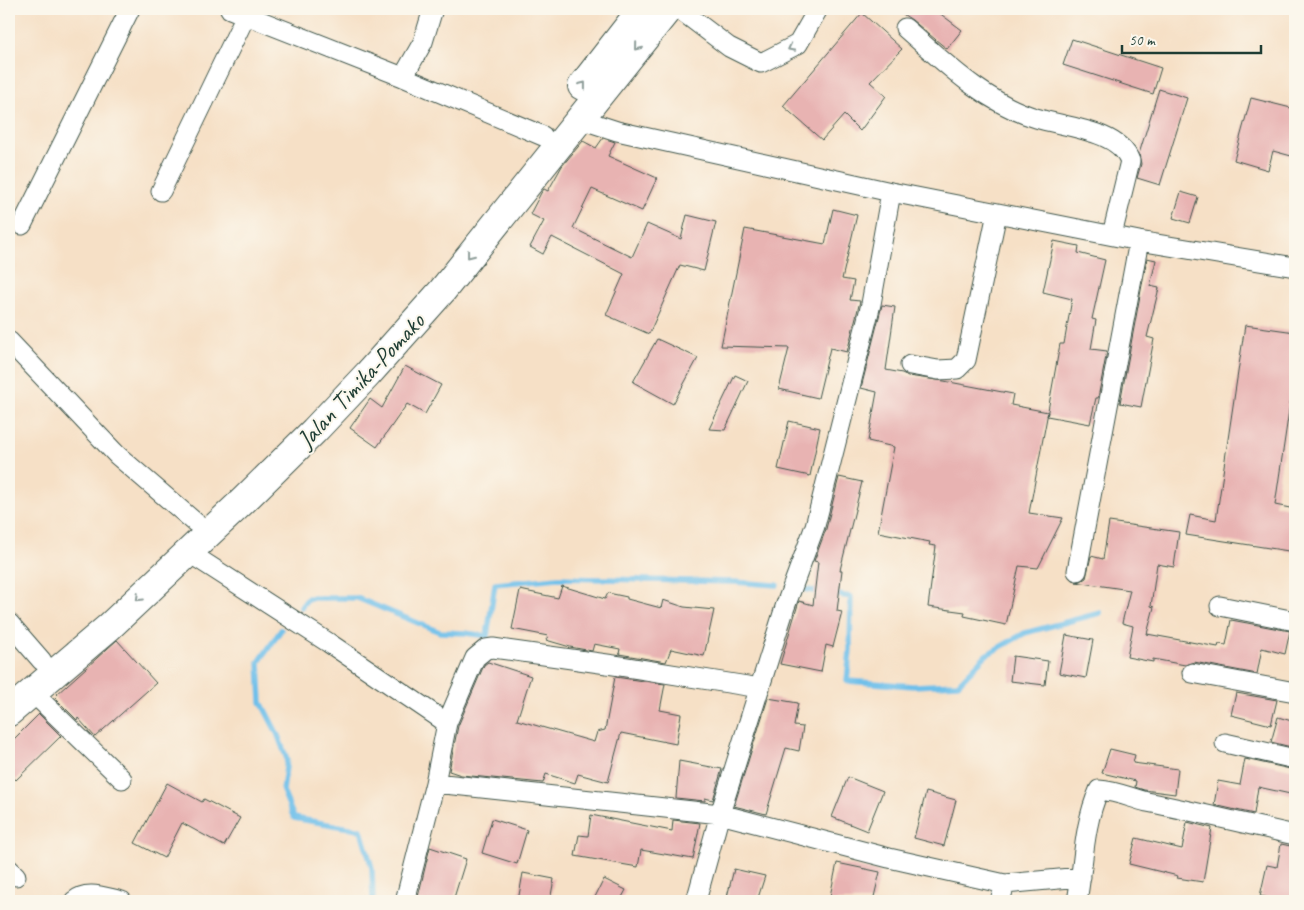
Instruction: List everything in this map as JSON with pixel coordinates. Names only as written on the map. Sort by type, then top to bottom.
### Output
[{"type":"highway","name":"Jalan Timika-Pomako","points":[[9,712],[20,691],[42,661],[196,523],[296,425],[385,330],[543,136],[642,9]]},
{"type":"highway","name":"Jalan Timika-Pomako","points":[[20,691],[109,627],[285,460],[396,344],[442,291],[668,9]]},
{"type":"street","points":[[22,225],[130,9]]},
{"type":"street","points":[[403,77],[423,42],[433,9]]},
{"type":"street","points":[[679,9],[729,47],[761,63],[798,44],[818,9]]},
{"type":"street","points":[[161,191],[238,12],[267,16],[403,77],[543,136]]},
{"type":"street","points":[[904,28],[962,77],[990,97],[1034,118],[1099,135],[1113,141],[1127,153],[1130,161],[1112,235]]},
{"type":"street","points":[[580,119],[617,131],[890,192],[1112,235],[1139,242],[1295,267]]},
{"type":"street","points":[[696,901],[720,814],[785,607],[815,526],[871,304],[890,192]]},
{"type":"street","points":[[910,365],[938,370],[957,368],[966,360],[997,213]]},
{"type":"street","points":[[1077,571],[1139,242]]},
{"type":"street","points":[[9,341],[117,455],[196,523]]},
{"type":"street","points":[[188,552],[329,643],[447,723]]},
{"type":"street","points":[[1220,606],[1295,621]]},
{"type":"street","points":[[9,623],[42,661]]},
{"type":"street","points":[[405,901],[435,783],[447,723],[475,658],[486,649],[493,648],[614,665],[760,688]]},
{"type":"street","points":[[1192,673],[1295,692]]},
{"type":"street","points":[[20,691],[122,779]]},
{"type":"street","points":[[1225,743],[1295,759]]},
{"type":"street","points":[[435,783],[720,814],[889,858],[1002,893],[1081,877]]},
{"type":"street","points":[[1077,901],[1086,833],[1092,804],[1099,790],[1111,791],[1139,800],[1219,816],[1295,835]]},
{"type":"street","points":[[74,901],[88,894],[122,901]]},
{"type":"building","points":[[895,9],[934,9],[962,30],[947,49],[912,20]]},
{"type":"building","points":[[862,13],[902,49],[870,82],[886,96],[860,131],[844,115],[822,140],[783,106]]},
{"type":"building","points":[[1072,39],[1161,68],[1153,94],[1063,65]]},
{"type":"building","points":[[1159,89],[1187,98],[1160,185],[1137,178],[1141,164],[1139,154]]},
{"type":"building","points":[[1251,98],[1295,109],[1295,157],[1273,151],[1268,170],[1234,160]]},
{"type":"building","points":[[603,138],[615,142],[608,156],[657,178],[642,211],[592,189],[573,228],[632,257],[647,224],[681,239],[687,215],[716,222],[704,271],[680,265],[649,334],[606,315],[624,274],[552,237],[543,254],[530,247],[544,221],[530,214],[541,193],[544,189],[548,191],[562,166],[583,141],[596,148]]},
{"type":"building","points":[[1181,192],[1198,197],[1190,223],[1173,218]]},
{"type":"building","points":[[833,209],[857,215],[842,279],[854,281],[850,300],[860,301],[847,352],[830,348],[818,398],[779,389],[789,348],[721,346],[745,229],[825,244]]},
{"type":"building","points":[[1054,241],[1079,246],[1078,253],[1105,260],[1092,319],[1096,320],[1091,349],[1107,351],[1098,398],[1096,398],[1090,424],[1047,416],[1060,344],[1064,344],[1072,299],[1043,292]]},
{"type":"building","points":[[1147,258],[1156,260],[1150,286],[1159,288],[1147,337],[1154,339],[1141,407],[1120,403]]},
{"type":"building","points":[[882,305],[895,307],[886,370],[908,376],[1013,394],[1011,405],[1048,412],[1029,513],[1063,518],[1038,568],[1019,566],[1006,625],[964,616],[965,612],[928,607],[936,546],[929,545],[930,542],[878,532],[894,447],[868,441],[877,392],[861,388]]},
{"type":"building","points":[[1245,325],[1295,332],[1295,370],[1275,505],[1295,509],[1295,552],[1186,535],[1190,515],[1216,520]]},
{"type":"building","points":[[657,339],[698,358],[673,404],[633,382]]},
{"type":"building","points":[[405,366],[441,385],[425,414],[407,404],[377,447],[350,428],[370,399],[382,408]]},
{"type":"building","points":[[735,375],[748,381],[725,430],[709,429]]},
{"type":"building","points":[[789,421],[820,428],[810,476],[778,469]]},
{"type":"building","points":[[839,477],[862,482],[840,570],[842,570],[837,611],[842,612],[833,647],[826,645],[821,672],[780,664],[799,601],[813,605],[818,562],[814,561],[826,529]]},
{"type":"building","points":[[1109,522],[1179,532],[1174,567],[1157,564],[1151,606],[1154,607],[1147,634],[1218,647],[1219,644],[1226,645],[1231,620],[1290,631],[1285,654],[1262,648],[1257,674],[1194,662],[1185,665],[1153,659],[1153,662],[1127,657],[1133,626],[1122,623],[1130,590],[1076,582],[1086,578],[1091,556],[1103,559]]},
{"type":"building","points":[[562,586],[605,599],[608,593],[627,597],[627,599],[661,608],[663,600],[684,607],[714,610],[704,656],[671,649],[666,662],[619,654],[620,649],[594,644],[592,651],[570,647],[546,640],[548,636],[512,629],[520,590],[558,598]]},
{"type":"building","points":[[1066,635],[1093,640],[1086,678],[1059,673]]},
{"type":"building","points":[[117,640],[156,683],[95,737],[78,718],[77,720],[55,698],[57,694]]},
{"type":"building","points":[[1013,656],[1048,661],[1045,685],[1010,681]]},
{"type":"building","points":[[488,662],[531,676],[517,720],[594,742],[597,732],[605,730],[615,677],[665,684],[660,710],[681,714],[676,744],[621,733],[608,782],[578,774],[575,783],[546,774],[543,783],[461,775],[449,771],[458,726],[484,665]]},
{"type":"building","points":[[1236,693],[1277,700],[1271,725],[1231,715]]},
{"type":"building","points":[[768,698],[798,703],[794,726],[803,727],[799,751],[786,748],[766,814],[734,806]]},
{"type":"building","points":[[39,714],[61,736],[16,780],[9,773],[9,744]]},
{"type":"building","points":[[1278,717],[1295,722],[1295,748],[1271,742]]},
{"type":"building","points":[[1110,749],[1135,755],[1133,763],[1178,769],[1175,794],[1144,790],[1135,787],[1136,781],[1102,773]]},
{"type":"building","points":[[1245,759],[1295,770],[1295,795],[1258,787],[1254,814],[1214,805],[1218,781],[1240,785]]},
{"type":"building","points":[[679,761],[722,769],[713,800],[705,798],[705,801],[676,798]]},
{"type":"building","points":[[848,777],[883,791],[867,831],[832,817]]},
{"type":"building","points":[[167,783],[202,802],[204,799],[240,818],[224,846],[182,823],[164,858],[135,843]]},
{"type":"building","points":[[926,792],[956,800],[944,846],[914,838]]},
{"type":"building","points":[[591,815],[672,831],[673,820],[700,823],[693,859],[641,850],[638,867],[575,856],[579,835],[588,836]]},
{"type":"building","points":[[492,819],[527,830],[517,864],[482,853]]},
{"type":"building","points":[[1187,822],[1212,828],[1203,882],[1177,878],[1178,876],[1129,864],[1136,838],[1182,849]]},
{"type":"building","points":[[1281,844],[1295,847],[1295,901],[1283,901],[1260,896],[1267,865],[1277,867]]},
{"type":"building","points":[[430,847],[466,859],[453,901],[417,901]]},
{"type":"building","points":[[837,863],[880,872],[873,901],[829,901]]},
{"type":"building","points":[[734,869],[765,876],[757,901],[726,901]]},
{"type":"building","points":[[523,873],[554,879],[550,901],[518,901]]},
{"type":"building","points":[[604,879],[626,890],[620,901],[593,901]]},
{"type":"waterway","points":[[301,607],[308,598],[357,598],[440,632],[487,636],[495,584],[558,578],[734,582],[777,585]]},
{"type":"waterway","points":[[807,590],[821,592]]},
{"type":"waterway","points":[[832,594],[851,597],[850,650],[847,681],[913,686],[958,684],[986,655],[1025,633],[1100,613]]},
{"type":"waterway","points":[[281,630],[259,662],[261,702],[277,733],[287,759],[283,791],[294,818],[361,830],[372,868],[373,901]]}]
